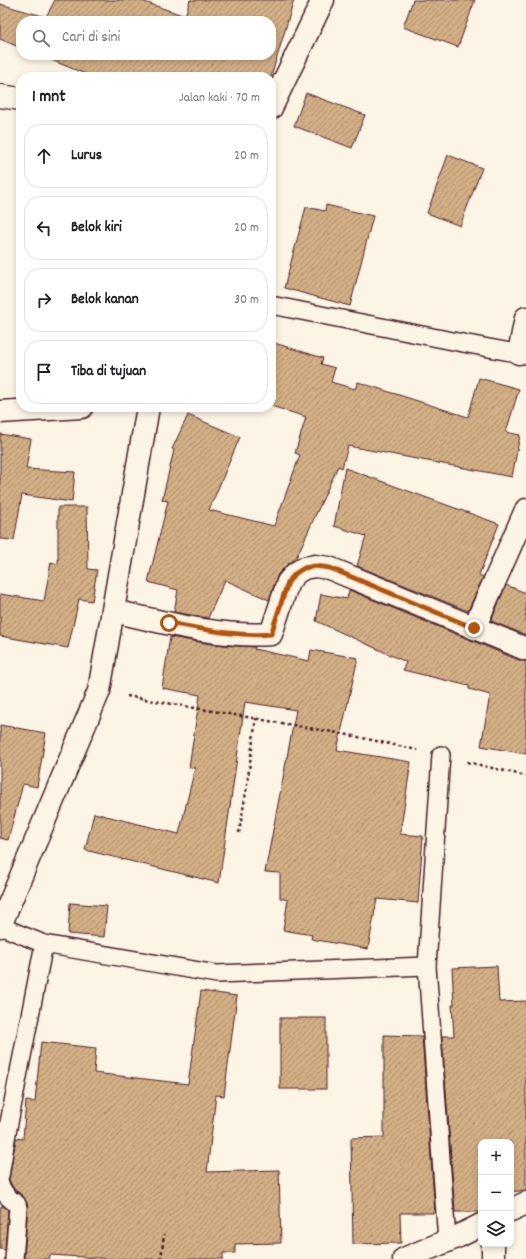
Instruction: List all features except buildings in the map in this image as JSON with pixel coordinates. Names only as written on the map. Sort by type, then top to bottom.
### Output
[{"type":"street","points":[[276,98],[323,0]]},
{"type":"street","points":[[0,96],[16,99]]},
{"type":"street","points":[[523,354],[526,318]]},
{"type":"street","points":[[0,412],[16,411]]},
{"type":"street","points":[[0,926],[99,691],[147,412]]},
{"type":"street","points":[[474,628],[526,510]]},
{"type":"street","points":[[113,611],[224,633],[258,635],[271,634],[288,582],[296,573],[304,568],[315,566],[330,568],[526,649]]},
{"type":"street","points":[[514,1209],[526,1203]]},
{"type":"street","points":[[404,1259],[478,1226]]},
{"type":"street","points":[[494,1247],[494,1259]]},
{"type":"lane","points":[[276,306],[523,354]]},
{"type":"lane","points":[[441,755],[427,966],[447,1241]]},
{"type":"lane","points":[[0,926],[44,944],[217,974],[427,966]]},
{"type":"lane","points":[[0,1176],[44,944]]},
{"type":"lane","points":[[0,1184],[2,1190],[17,1204],[18,1208],[14,1259]]},
{"type":"path","points":[[99,691],[349,735],[441,755],[526,776]]},
{"type":"path","points":[[239,833],[256,718]]},
{"type":"path","points":[[161,1259],[164,1234]]},
{"type":"route","points":[[169,623],[224,633],[258,635],[271,634],[288,582],[296,573],[304,568],[315,566],[330,568],[474,628]]}]
